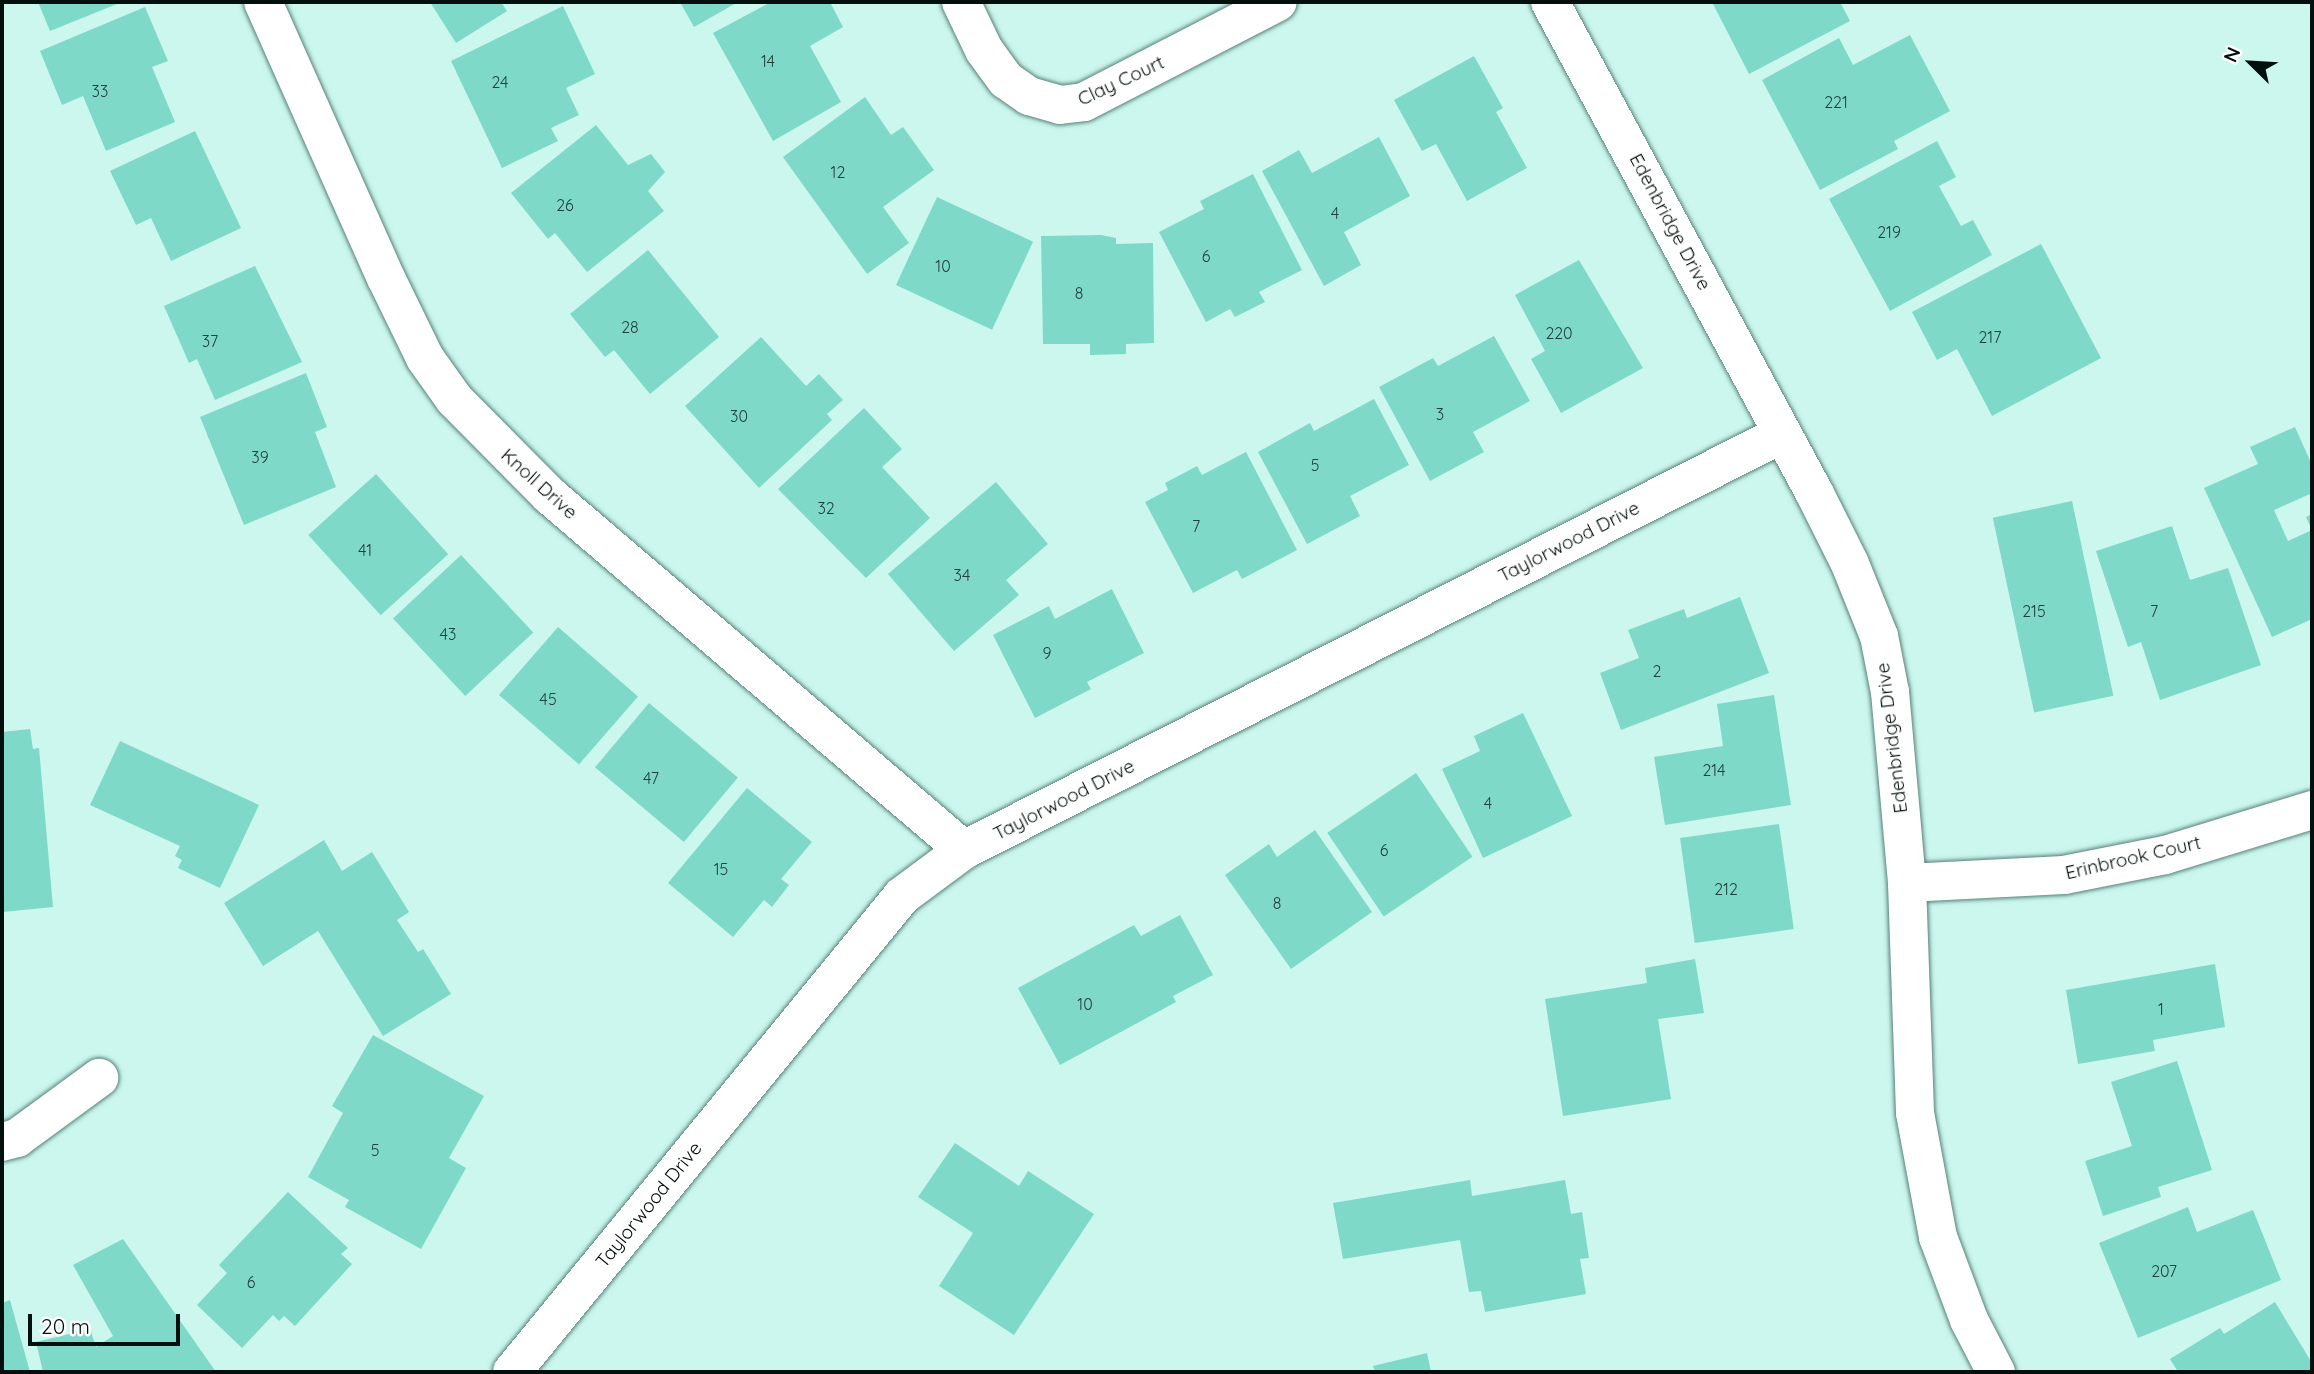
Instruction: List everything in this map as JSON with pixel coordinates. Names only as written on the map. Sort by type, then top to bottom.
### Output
[{"type":"street","name":"Knoll Drive","points":[[262,2],[386,278],[425,358],[454,399],[549,495],[964,850]]},
{"type":"street","name":"Clay Court","points":[[961,2],[984,50],[1006,80],[1029,96],[1060,105],[1084,102],[1278,2]]},
{"type":"street","name":"Edenbridge Drive","points":[[1550,2],[1850,564],[1879,636],[1890,692],[1907,883],[1915,1113],[1938,1237],[1969,1320],[1996,1372]]},
{"type":"street","name":"Taylorwood Drive","points":[[512,1372],[902,896],[964,850],[1780,435]]},
{"type":"street","name":"Erinbrook Court","points":[[1907,883],[2064,875],[2165,855],[2312,810]]},
{"type":"street","points":[[2,1142],[17,1138],[99,1079]]},
{"type":"building","points":[[38,2],[122,2],[50,31]]},
{"type":"building","points":[[430,2],[501,2],[507,11],[456,43]]},
{"type":"building","points":[[680,2],[738,2],[694,27]]},
{"type":"building","points":[[771,2],[830,2],[843,27],[810,46],[841,102],[773,141],[713,33]]},
{"type":"building","points":[[1712,2],[1840,2],[1850,21],[1749,74]]},
{"type":"building","points":[[563,6],[595,74],[566,88],[579,115],[551,128],[558,141],[502,168],[451,61]]},
{"type":"building","points":[[145,7],[168,61],[152,67],[175,122],[106,151],[83,96],[62,105],[40,51]]},
{"type":"building","points":[[1910,35],[1950,111],[1894,141],[1898,149],[1820,190],[1762,80],[1839,38],[1853,65]]},
{"type":"building","points":[[1474,56],[1503,108],[1496,112],[1527,168],[1467,201],[1436,144],[1422,151],[1394,100]]},
{"type":"building","points":[[865,97],[891,135],[903,127],[934,170],[883,207],[909,243],[867,274],[783,157]]},
{"type":"building","points":[[596,125],[628,165],[651,154],[665,172],[648,191],[664,211],[587,272],[555,233],[548,239],[511,193]]},
{"type":"building","points":[[195,131],[241,228],[171,261],[151,218],[136,225],[110,171]]},
{"type":"building","points":[[1379,137],[1410,196],[1344,232],[1361,265],[1324,286],[1262,171],[1299,150],[1312,173]]},
{"type":"building","points":[[1937,141],[1956,177],[1939,186],[1961,226],[1973,220],[1992,255],[1890,311],[1829,199]]},
{"type":"building","points":[[1253,174],[1302,270],[1259,292],[1265,302],[1235,317],[1230,309],[1206,322],[1159,232],[1204,209],[1200,201]]},
{"type":"building","points":[[937,197],[1033,242],[992,330],[896,285]]},
{"type":"building","points":[[1101,235],[1116,238],[1116,244],[1153,243],[1154,343],[1126,344],[1126,354],[1090,355],[1090,344],[1043,344],[1041,236]]},
{"type":"building","points":[[2041,244],[2101,358],[1992,416],[1957,349],[1937,360],[1912,312]]},
{"type":"building","points":[[648,250],[719,337],[650,394],[614,350],[605,357],[570,314]]},
{"type":"building","points":[[1579,260],[1643,368],[1561,413],[1531,359],[1545,351],[1515,295]]},
{"type":"building","points":[[255,266],[302,362],[215,400],[197,359],[189,363],[164,306]]},
{"type":"building","points":[[1494,336],[1530,401],[1473,432],[1484,452],[1430,481],[1379,387],[1433,358],[1438,366]]},
{"type":"building","points":[[761,337],[806,386],[819,374],[843,400],[827,414],[832,420],[759,488],[685,406]]},
{"type":"building","points":[[306,373],[327,427],[315,432],[336,487],[244,525],[200,417]]},
{"type":"building","points":[[1374,399],[1409,465],[1350,496],[1360,516],[1307,544],[1258,452],[1310,423],[1314,431]]},
{"type":"building","points":[[864,408],[902,449],[882,467],[930,518],[866,578],[778,489]]},
{"type":"building","points":[[2295,427],[2312,465],[2312,493],[2274,510],[2288,541],[2312,530],[2312,619],[2272,637],[2204,488],[2258,464],[2250,447]]},
{"type":"building","points":[[1246,452],[1297,550],[1242,579],[1237,570],[1193,593],[1145,502],[1168,490],[1165,483],[1197,466],[1202,475]]},
{"type":"building","points":[[376,474],[448,554],[381,615],[308,535]]},
{"type":"building","points":[[996,482],[1048,544],[1006,580],[1019,595],[954,651],[888,574]]},
{"type":"building","points":[[2072,501],[2113,696],[2034,712],[1993,518]]},
{"type":"building","points":[[2312,514],[2312,530],[2306,517]]},
{"type":"building","points":[[2172,526],[2190,580],[2228,568],[2261,665],[2160,700],[2141,642],[2128,647],[2096,551]]},
{"type":"building","points":[[461,555],[533,633],[465,696],[393,618]]},
{"type":"building","points":[[1112,589],[1144,653],[1087,682],[1091,689],[1035,718],[993,635],[1049,606],[1055,619]]},
{"type":"building","points":[[1740,597],[1769,673],[1621,730],[1600,673],[1639,658],[1628,630],[1684,609],[1687,618]]},
{"type":"building","points":[[558,627],[638,697],[579,764],[499,695]]},
{"type":"building","points":[[1774,695],[1791,805],[1665,825],[1654,757],[1723,746],[1717,704]]},
{"type":"building","points":[[649,703],[738,778],[684,842],[595,767]]},
{"type":"building","points":[[1523,713],[1572,816],[1483,858],[1442,769],[1480,751],[1474,736]]},
{"type":"building","points":[[30,729],[33,749],[39,748],[53,907],[3,912],[2,732]]},
{"type":"building","points":[[120,741],[259,805],[220,888],[178,868],[182,860],[175,856],[180,846],[90,805]]},
{"type":"building","points":[[1416,773],[1472,857],[1384,917],[1327,833]]},
{"type":"building","points":[[747,788],[812,842],[781,879],[789,885],[772,907],[764,900],[733,937],[668,883]]},
{"type":"building","points":[[1779,824],[1794,929],[1695,943],[1680,838]]},
{"type":"building","points":[[1315,830],[1372,912],[1291,969],[1225,875],[1269,844],[1277,857]]},
{"type":"building","points":[[324,840],[342,871],[372,852],[409,912],[397,920],[418,952],[423,949],[451,994],[383,1036],[318,931],[263,966],[224,903]]},
{"type":"building","points":[[1180,915],[1213,975],[1173,996],[1176,1002],[1060,1065],[1018,988],[1134,925],[1141,936]]},
{"type":"building","points":[[1695,959],[1704,1013],[1658,1019],[1671,1099],[1563,1116],[1545,999],[1647,983],[1645,968]]},
{"type":"building","points":[[2215,964],[2225,1027],[2153,1040],[2155,1051],[2078,1064],[2066,990]]},
{"type":"building","points":[[373,1035],[484,1096],[449,1158],[466,1168],[421,1249],[345,1207],[349,1200],[308,1177],[343,1113],[332,1106]]},
{"type":"building","points":[[2177,1061],[2212,1170],[2158,1187],[2161,1197],[2103,1216],[2085,1161],[2132,1146],[2111,1082]]},
{"type":"building","points":[[955,1143],[1019,1186],[1028,1171],[1094,1214],[1014,1335],[939,1286],[973,1233],[918,1197]]},
{"type":"building","points":[[1470,1180],[1472,1196],[1565,1180],[1571,1214],[1582,1212],[1589,1258],[1580,1259],[1586,1294],[1485,1312],[1481,1291],[1469,1292],[1460,1240],[1343,1259],[1333,1203]]},
{"type":"building","points":[[288,1192],[348,1248],[341,1254],[352,1264],[295,1326],[284,1316],[279,1321],[273,1315],[242,1348],[197,1305],[227,1273],[219,1265]]},
{"type":"building","points":[[2188,1207],[2197,1232],[2253,1210],[2281,1280],[2138,1338],[2099,1243]]},
{"type":"building","points":[[123,1239],[216,1372],[43,1372],[36,1342],[90,1329],[96,1347],[113,1336],[73,1265]]},
{"type":"building","points":[[10,1300],[30,1372],[2,1372],[2,1303]]},
{"type":"building","points":[[2275,1302],[2312,1363],[2312,1372],[2178,1372],[2170,1359],[2220,1328],[2224,1334]]},
{"type":"building","points":[[1427,1353],[1431,1372],[1375,1372],[1373,1366]]}]
